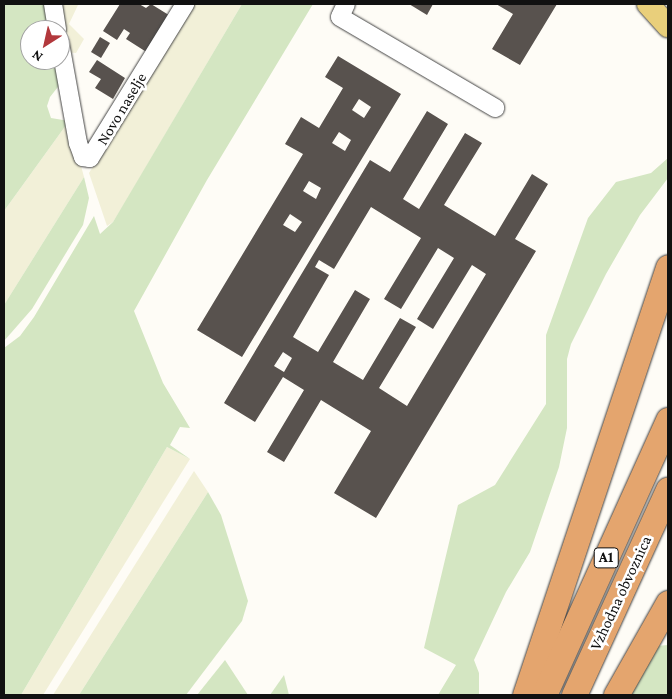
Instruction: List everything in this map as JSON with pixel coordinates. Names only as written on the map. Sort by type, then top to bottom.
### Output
[{"type":"highway","points":[[525,695],[668,267]]},
{"type":"highway","name":"Vzhodna obvoznica","points":[[544,695],[668,420]]},
{"type":"highway","name":"Vzhodna obvoznica","points":[[574,695],[668,490]]},
{"type":"highway","points":[[616,695],[668,603]]},
{"type":"main road","points":[[648,4],[668,26]]},
{"type":"street","points":[[53,4],[55,20]]},
{"type":"street","name":"Novo naselje","points":[[65,70],[78,143],[83,156],[90,158],[185,4]]},
{"type":"street","points":[[346,4],[340,16],[495,108]]},
{"type":"shaded area","points":[[56,4],[78,5],[70,22],[70,20],[59,20]]},
{"type":"shaded area","points":[[191,4],[242,4],[123,206],[113,222],[107,226],[89,173]]},
{"type":"shaded area","points":[[70,25],[84,39],[76,53],[70,52]]},
{"type":"shaded area","points":[[69,121],[84,177],[4,305],[4,211]]},
{"type":"shaded area","points":[[167,447],[190,459],[43,695],[21,695]]},
{"type":"shaded area","points":[[194,471],[208,492],[79,695],[53,695]]},
{"type":"green space","points":[[4,4],[48,4],[52,20],[20,20],[20,70],[63,70],[65,78],[50,97],[47,106],[51,118],[69,121],[4,211]]},
{"type":"green space","points":[[242,4],[313,4],[207,180],[134,311],[163,383],[190,428],[180,427],[170,445],[190,459],[167,447],[21,695],[4,695],[4,348],[20,336],[34,317],[94,216],[100,234],[113,222]]},
{"type":"green space","points":[[668,158],[668,178],[640,215],[606,274],[571,344],[567,359],[567,428],[559,467],[530,552],[506,592],[474,660],[479,673],[479,695],[438,695],[456,665],[424,648],[458,505],[495,485],[546,404],[546,335],[588,218],[616,182],[651,173]]},
{"type":"green space","points":[[84,177],[89,198],[83,225],[32,309],[4,341],[4,305]]},
{"type":"green space","points":[[208,492],[221,515],[248,601],[242,621],[186,695],[79,695]]},
{"type":"green space","points":[[668,645],[668,695],[629,695],[657,646]]},
{"type":"green space","points":[[225,660],[248,695],[197,695]]},
{"type":"green space","points":[[284,675],[289,695],[270,695]]},
{"type":"building","points":[[120,4],[139,4],[146,8],[151,4],[172,17],[148,53],[126,39],[130,33],[124,29],[117,40],[103,31]]},
{"type":"building","points":[[409,4],[433,4],[427,15]]},
{"type":"building","points":[[496,4],[557,4],[520,65],[492,49],[513,14]]},
{"type":"building","points":[[100,37],[110,43],[101,58],[91,52]]},
{"type":"building","points":[[338,56],[401,94],[242,357],[197,330],[303,154],[285,144],[301,117],[319,128],[343,88],[325,77]],"holes":[[[359,99],[371,107],[364,118],[352,110]],[[339,132],[351,140],[345,151],[332,143]],[[309,181],[321,188],[316,199],[303,191]],[[290,214],[302,222],[295,232],[283,225]]]},
{"type":"building","points":[[97,60],[125,78],[113,99],[95,88],[101,79],[89,72]]},
{"type":"building","points":[[427,111],[448,124],[403,199],[419,209],[465,133],[482,143],[444,205],[495,236],[532,174],[548,184],[515,239],[536,251],[376,518],[334,493],[371,431],[321,400],[284,462],[267,452],[304,390],[283,377],[255,422],[224,403],[370,160],[390,172]],"holes":[[[371,207],[421,238],[384,299],[401,309],[438,248],[454,258],[417,319],[433,329],[472,265],[486,274],[407,406],[379,388],[416,327],[400,318],[363,380],[333,362],[370,299],[355,290],[318,352],[293,337],[329,275],[315,267],[319,260],[334,269]],[[283,352],[292,358],[284,372],[274,366]]]}]
